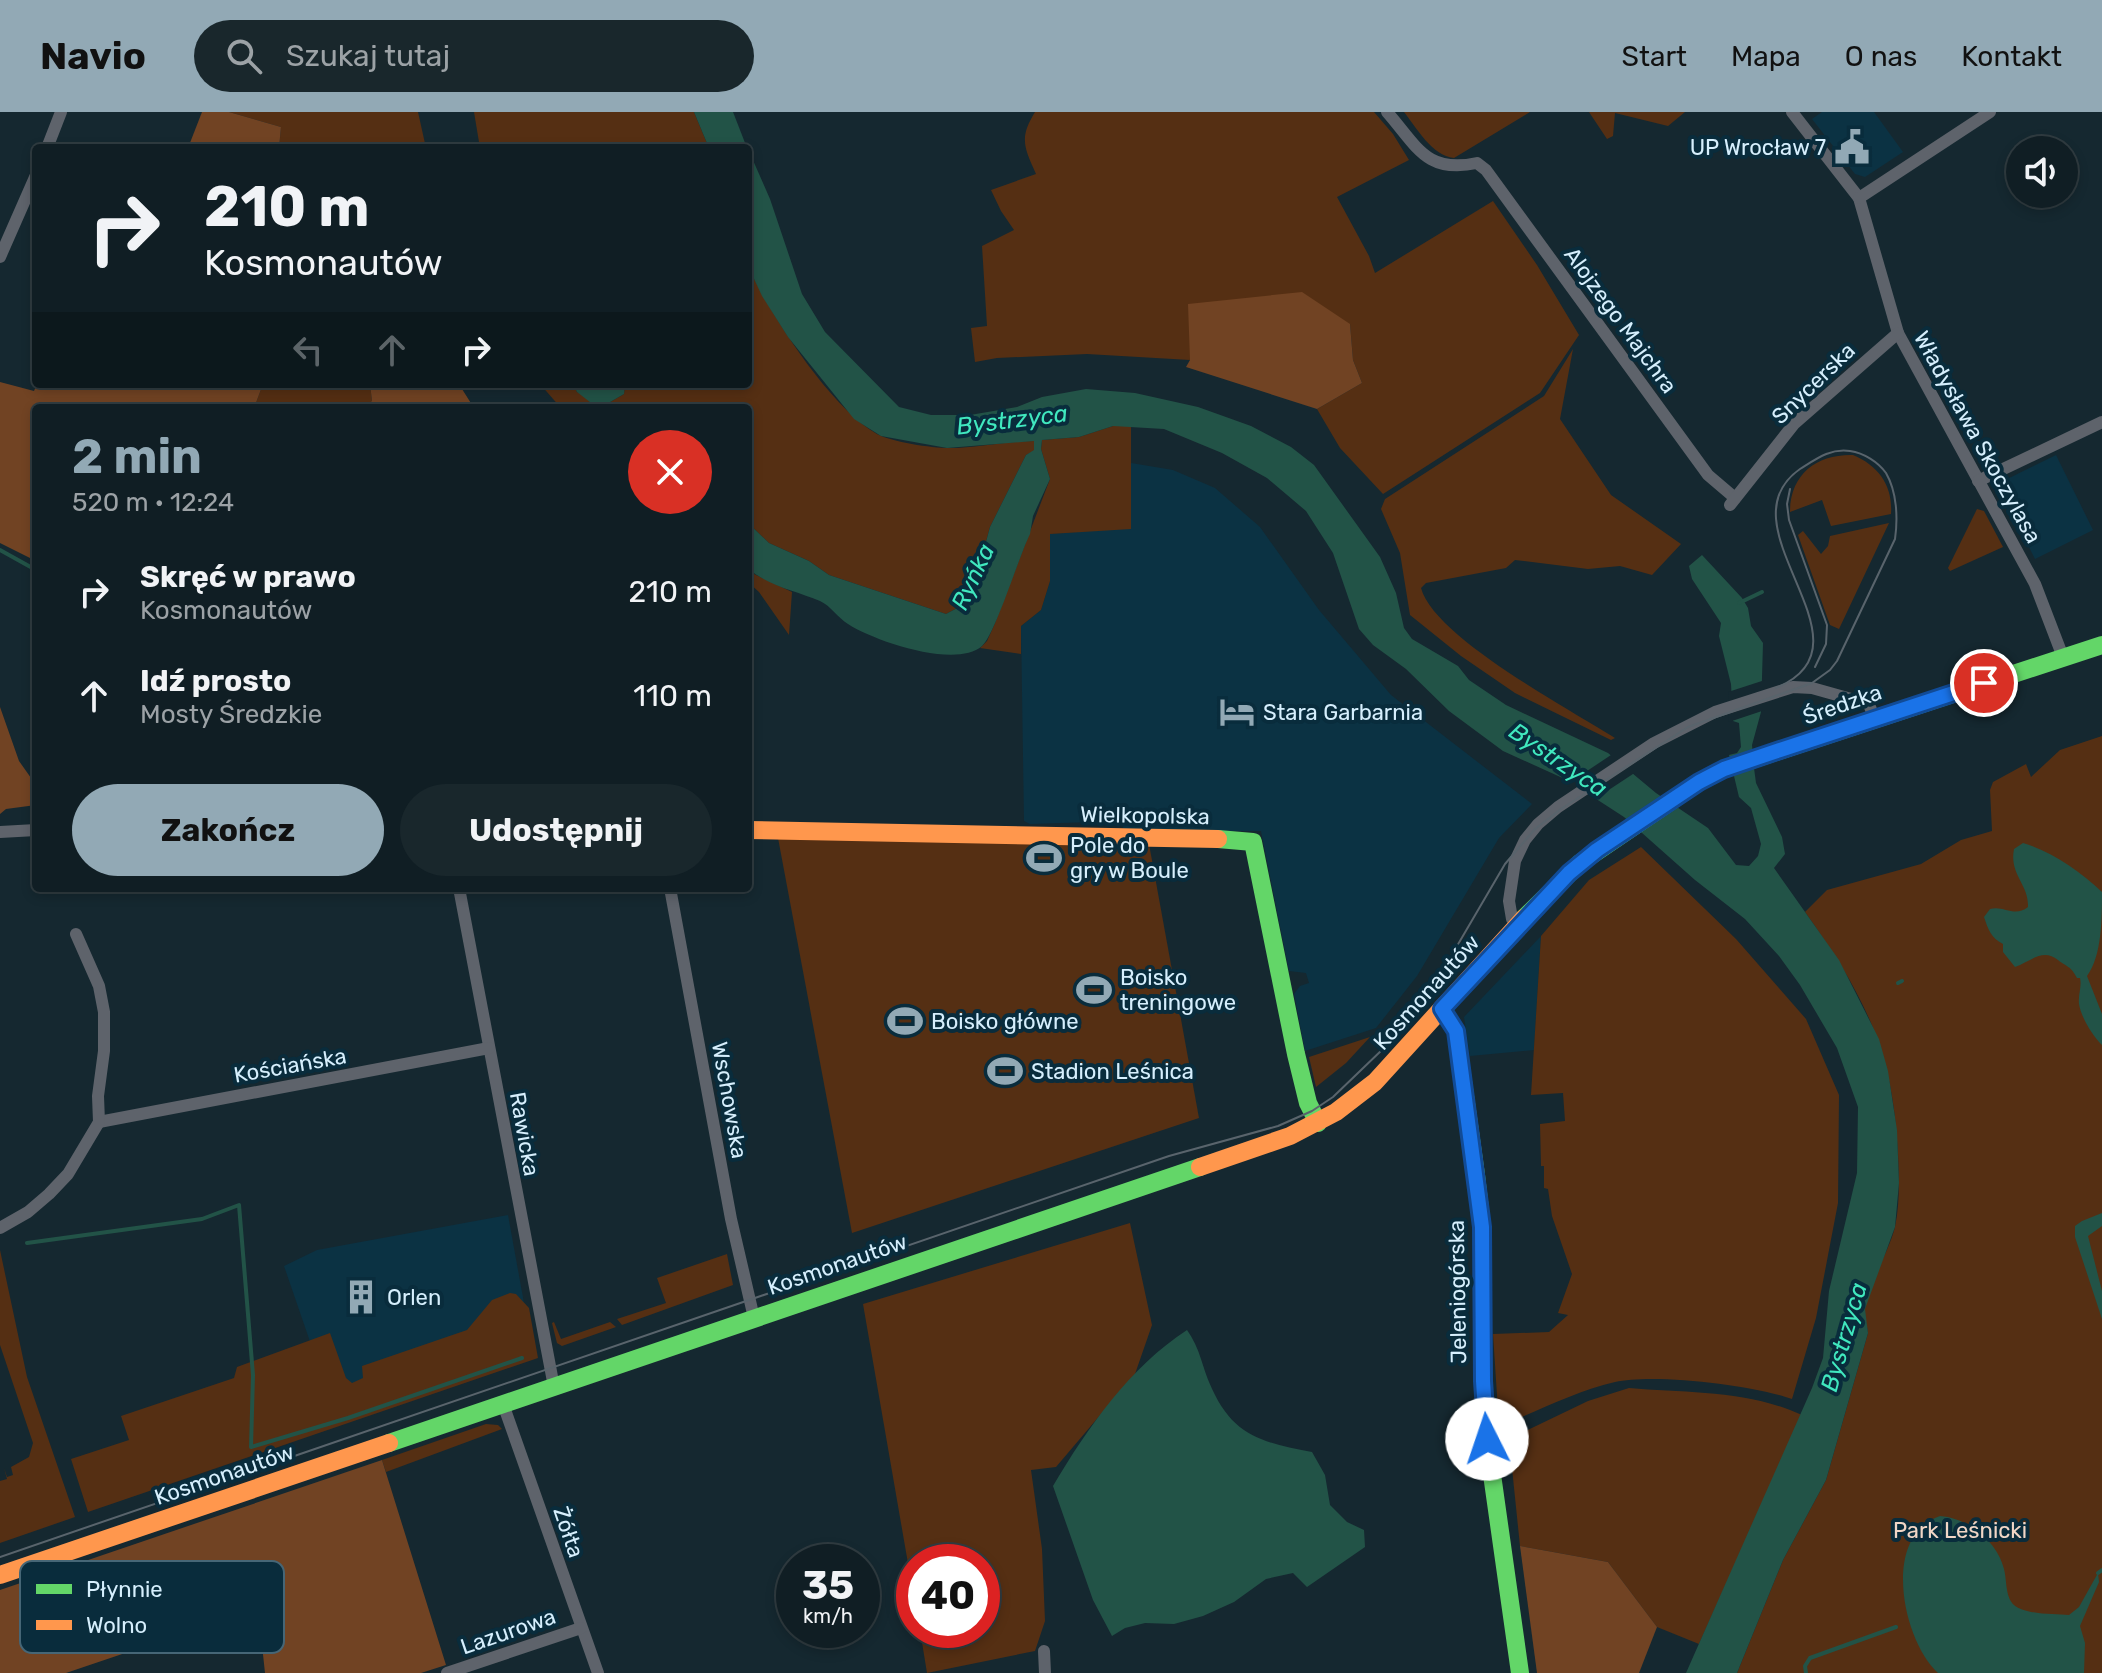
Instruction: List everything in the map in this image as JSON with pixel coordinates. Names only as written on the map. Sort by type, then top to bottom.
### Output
[{"type":"main road","name":"Średzka","points":[[1699,782],[1724,769],[1780,750],[1871,711],[2102,645]]},
{"type":"main road","name":"Kosmonautów","points":[[41,1561],[1290,1136],[1318,1123],[1356,1099],[1375,1082],[1557,884],[1597,850],[1699,782]]},
{"type":"main road","name":"Wielkopolska","points":[[752,830],[1250,840],[1253,842],[1296,1054],[1308,1103],[1318,1123]]},
{"type":"main road","name":"Jeleniogórska","points":[[1442,1009],[1456,1031],[1476,1175],[1482,1227],[1483,1381],[1487,1439],[1520,1673]]},
{"type":"main road","name":"Kosmonautów","points":[[0,1575],[20,1568]]},
{"type":"street","points":[[49,144],[61,112]]},
{"type":"street","name":"Alojzego Majchra","points":[[1387,112],[1438,165],[1455,168],[1477,163],[1486,170],[1708,475],[1733,501]]},
{"type":"street","name":"Władysława Skoczylasa","points":[[1792,112],[1859,198],[1898,333],[2035,584],[2063,657]]},
{"type":"street","points":[[1859,198],[1990,112]]},
{"type":"street","points":[[0,257],[32,184]]},
{"type":"street","name":"Snycerska","points":[[1733,501],[1794,424],[1898,333]]},
{"type":"street","points":[[1978,481],[2102,422]]},
{"type":"street","points":[[1518,925],[1512,919],[1509,901],[1515,861],[1525,840],[1547,815],[1654,743],[1715,712],[1793,687],[1812,688],[1871,711]]},
{"type":"street","points":[[0,832],[32,830]]},
{"type":"street","name":"Rawicka","points":[[460,892],[554,1387]]},
{"type":"street","name":"Wschowska","points":[[671,892],[731,1219],[754,1318]]},
{"type":"street","points":[[0,1228],[28,1212],[68,1174],[99,1122],[104,1012],[99,986],[76,934]]},
{"type":"street","name":"Kościańska","points":[[99,1122],[489,1048]]},
{"type":"street","name":"Żółta","points":[[503,1404],[598,1673]]},
{"type":"street","name":"Lazurowa","points":[[447,1673],[581,1628]]},
{"type":"street","points":[[1044,1651],[1045,1673]]},
{"type":"shaded area","points":[[202,112],[229,112],[281,127],[279,144],[190,144]]},
{"type":"shaded area","points":[[1822,112],[1874,112],[1903,152],[1865,177],[1855,174],[1812,119]]},
{"type":"shaded area","points":[[1302,292],[1350,324],[1353,360],[1362,383],[1317,409],[1186,367],[1190,360],[1188,304]]},
{"type":"shaded area","points":[[0,382],[34,391],[35,388],[262,388],[256,404],[32,404],[32,559],[0,543]]},
{"type":"shaded area","points":[[370,388],[460,388],[471,404],[367,404],[372,401]]},
{"type":"shaded area","points":[[2056,455],[2093,530],[2035,559],[1997,484]]},
{"type":"shaded area","points":[[1131,463],[1173,470],[1215,488],[1260,527],[1319,610],[1391,695],[1532,804],[1499,838],[1417,976],[1376,1028],[1305,1051],[1294,994],[1300,986],[1309,983],[1306,973],[1289,971],[1261,831],[1123,831],[1123,821],[1030,824],[1024,821],[1021,626],[1041,610],[1050,581],[1049,534],[1131,528]]},
{"type":"shaded area","points":[[0,707],[19,761],[32,779],[32,806],[6,809],[0,814]]},
{"type":"shaded area","points":[[1541,936],[1534,1050],[1470,1056],[1464,1017]]},
{"type":"shaded area","points":[[508,1215],[528,1325],[328,1394],[284,1266],[317,1250]]},
{"type":"shaded area","points":[[382,1460],[446,1665],[421,1673],[265,1673],[263,1653],[284,1653],[284,1561],[85,1561]]},
{"type":"shaded area","points":[[1520,1546],[1608,1562],[1657,1627],[1639,1673],[1537,1673]]},
{"type":"shaded area","points":[[20,1583],[20,1653],[125,1653],[66,1673],[0,1673],[0,1590]]},
{"type":"green space","points":[[229,112],[418,112],[425,144],[279,144],[281,127]]},
{"type":"green space","points":[[474,112],[694,112],[707,144],[479,144]]},
{"type":"green space","points":[[1035,112],[1374,112],[1409,160],[1337,197],[1375,273],[1493,201],[1537,265],[1579,335],[1540,393],[1383,494],[1340,448],[1317,409],[1362,383],[1353,360],[1350,324],[1190,360],[1087,354],[997,358],[975,362],[971,328],[987,326],[982,246],[1014,230],[991,190],[1036,174],[1025,143]]},
{"type":"green space","points":[[1404,112],[1530,112],[1454,158],[1432,147]]},
{"type":"green space","points":[[1589,112],[1685,112],[1668,126],[1615,113],[1613,136],[1607,139]]},
{"type":"green space","points":[[752,274],[771,310],[804,359],[840,403],[877,434],[902,442],[941,448],[1034,441],[1034,451],[1026,455],[990,527],[984,549],[969,573],[961,606],[946,614],[829,575],[809,561],[769,543],[752,527],[752,404],[607,404],[624,394],[625,388],[752,388]]},
{"type":"green space","points":[[1573,349],[1560,419],[1611,495],[1681,544],[1652,575],[1620,566],[1588,569],[1515,560],[1506,568],[1426,583],[1421,588],[1431,607],[1476,649],[1537,691],[1615,738],[1611,740],[1515,693],[1461,656],[1410,615],[1400,553],[1381,509],[1385,499],[1544,396]]},
{"type":"green space","points":[[262,388],[370,388],[372,401],[367,404],[256,404]]},
{"type":"green space","points":[[544,388],[575,388],[577,392],[603,404],[558,404]]},
{"type":"green space","points":[[1113,426],[1131,426],[1131,529],[1050,534],[1050,581],[1041,610],[1021,626],[1021,654],[980,648],[987,641],[995,623],[1050,479],[1041,449],[1042,440],[1079,437]]},
{"type":"green space","points":[[1853,455],[1870,465],[1882,478],[1890,495],[1891,514],[1831,526],[1822,500],[1790,512],[1795,487],[1808,469],[1828,458]]},
{"type":"green space","points":[[1977,509],[1984,511],[2003,547],[1950,571],[1948,568]]},
{"type":"green space","points":[[1889,523],[1839,629],[1830,625],[1798,535],[1803,531],[1821,554],[1828,546],[1830,536]]},
{"type":"green space","points":[[752,572],[792,592],[789,635],[752,586]]},
{"type":"green space","name":"Park Leśnicki","points":[[2102,736],[2102,1673],[1737,1673],[1783,1560],[1826,1480],[1868,1333],[1867,1298],[1892,1237],[1898,1209],[1895,1117],[1882,1053],[1859,997],[1805,912],[1827,890],[1921,864],[1961,840],[1992,831],[1990,790],[1993,782],[2026,764],[2031,777],[2060,750]]},
{"type":"green space","name":"Stadion Leśnica","points":[[778,838],[1149,844],[1199,1118],[852,1233]]},
{"type":"green space","points":[[1641,847],[1736,939],[1806,1019],[1839,1095],[1838,1203],[1816,1318],[1792,1399],[1754,1389],[1704,1382],[1632,1380],[1585,1391],[1499,1426],[1493,1334],[1549,1332],[1568,1315],[1558,1313],[1572,1274],[1552,1216],[1548,1189],[1544,1188],[1544,1166],[1541,1166],[1540,1124],[1565,1121],[1563,1093],[1531,1095],[1541,936],[1589,880]]},
{"type":"green space","points":[[1370,1037],[1346,1063],[1316,1087],[1309,1057]]},
{"type":"green space","points":[[1130,1223],[1152,1325],[1135,1374],[1056,1467],[1031,1470],[1042,1549],[1045,1621],[1035,1651],[927,1673],[923,1648],[1000,1648],[1000,1544],[905,1544],[863,1304]]},
{"type":"green space","points":[[0,1250],[27,1377],[75,1517],[0,1543],[0,1481],[7,1479],[4,1468],[7,1477],[13,1475],[11,1467],[29,1457],[33,1443],[0,1345]]},
{"type":"green space","points":[[727,1254],[733,1285],[622,1325],[617,1319],[666,1303],[657,1278]]},
{"type":"green space","points":[[510,1293],[516,1294],[529,1308],[538,1358],[88,1512],[71,1459],[129,1440],[121,1416],[234,1378],[237,1367],[330,1333],[346,1378],[352,1383],[363,1378],[362,1366],[467,1330],[492,1300]]},
{"type":"green space","points":[[554,1322],[561,1339],[610,1322],[616,1327],[562,1346],[557,1343]]},
{"type":"green space","points":[[1629,1388],[1739,1397],[1802,1415],[1699,1644],[1657,1627],[1608,1562],[1520,1546],[1509,1439],[1588,1401]]},
{"type":"green space","points":[[486,1424],[498,1425],[502,1429],[386,1472],[382,1460]]},
{"type":"water","points":[[694,112],[733,112],[745,144],[707,144]]},
{"type":"water","name":"Bystrzyca","points":[[752,158],[770,199],[802,294],[825,332],[899,407],[931,415],[970,415],[1017,407],[1042,397],[1086,389],[1135,393],[1198,407],[1251,426],[1291,447],[1314,465],[1380,557],[1396,593],[1404,628],[1412,639],[1458,666],[1469,680],[1506,705],[1608,753],[1656,793],[1708,828],[1736,865],[1749,866],[1758,856],[1761,844],[1751,808],[1739,797],[1729,755],[1737,753],[1741,747],[1739,723],[1733,721],[1731,684],[1719,636],[1721,623],[1692,579],[1689,566],[1702,555],[1742,598],[1748,608],[1751,626],[1763,643],[1761,712],[1752,745],[1756,783],[1782,837],[1785,854],[1774,868],[1839,960],[1879,1039],[1888,1071],[1897,1130],[1899,1183],[1895,1227],[1865,1309],[1868,1333],[1826,1480],[1783,1560],[1737,1673],[1686,1673],[1823,1358],[1829,1291],[1857,1173],[1858,1107],[1837,1048],[1800,985],[1779,956],[1745,919],[1695,880],[1624,817],[1567,780],[1503,751],[1449,711],[1406,669],[1373,645],[1359,629],[1333,553],[1306,511],[1267,478],[1222,453],[1164,429],[1113,426],[1079,437],[1042,440],[1041,449],[1050,479],[1033,516],[1030,534],[993,627],[982,646],[970,652],[935,654],[876,638],[848,624],[820,601],[773,584],[756,574],[752,571],[752,527],[769,543],[809,561],[829,575],[946,614],[961,606],[969,573],[984,549],[990,527],[1026,455],[1034,450],[1034,441],[947,448],[881,436],[854,419],[788,337],[752,275]]},
{"type":"water","points":[[575,388],[625,388],[624,394],[607,404],[592,404]]},
{"type":"water","points":[[2023,843],[2065,863],[2102,892],[2098,947],[2087,976],[2102,1014],[2102,1045],[2080,1009],[2080,978],[2069,967],[2047,955],[2015,967],[2003,952],[2003,944],[1993,936],[1987,925],[1984,917],[1990,909],[2018,911],[2028,907],[2026,892],[2016,873],[2013,858],[2014,849]]},
{"type":"water","points":[[2102,1213],[2102,1226],[2088,1236],[2102,1291],[2102,1319],[2075,1237],[2075,1226]]},
{"type":"water","points":[[1187,1330],[1209,1382],[1227,1414],[1237,1425],[1262,1439],[1312,1452],[1325,1475],[1330,1505],[1347,1522],[1364,1530],[1365,1547],[1307,1587],[1293,1573],[1266,1579],[1234,1602],[1203,1616],[1174,1624],[1145,1623],[1125,1628],[1112,1636],[1093,1600],[1053,1486],[1081,1442],[1129,1380]]},
{"type":"water","points":[[1940,1516],[1971,1526],[1988,1540],[2004,1569],[2011,1602],[2026,1611],[2069,1615],[2079,1607],[2098,1573],[2099,1582],[2080,1626],[2085,1643],[2084,1673],[1938,1673],[1925,1658],[1915,1637],[1903,1589],[1904,1565],[1910,1544],[1921,1527]]},
{"type":"pier","points":[[1765,680],[1765,710],[1729,722],[1728,692]]},
{"type":"pier","points":[[1614,753],[1636,772],[1592,801],[1566,785]]},
{"type":"waterway","name":"Ryńka","points":[[0,550],[32,568]]},
{"type":"waterway","points":[[1739,603],[1762,592]]},
{"type":"waterway","points":[[1898,983],[1902,981]]},
{"type":"waterway","points":[[27,1243],[202,1219],[239,1205],[253,1375],[251,1447],[348,1418],[522,1358]]},
{"type":"waterway","points":[[2098,1573],[2102,1570]]},
{"type":"waterway","points":[[1806,1673],[1805,1666],[1810,1658],[1896,1627]]},
{"type":"tram line","points":[[0,1557],[1169,1156],[1278,1126],[1312,1111],[1333,1097],[1385,1047],[1426,999],[1505,864],[1535,829],[1688,727],[1812,683],[1830,670],[1895,539],[1896,505],[1890,480],[1879,465],[1860,454],[1836,451],[1824,455],[1800,469],[1780,493],[1776,522],[1784,552],[1809,615],[1813,643],[1804,668],[1776,688]]},
{"type":"tram line","points":[[1790,489],[1787,504],[1789,520],[1827,625],[1826,644],[1815,667]]},
{"type":"traffic: fast","points":[[1524,918],[1580,863],[1699,782],[1724,769],[2102,645]]},
{"type":"traffic: fast","points":[[1218,839],[1253,842],[1296,1054],[1308,1103],[1318,1123]]},
{"type":"traffic: fast","points":[[1442,1009],[1456,1031],[1476,1175],[1482,1227],[1483,1381],[1487,1439],[1520,1673]]},
{"type":"traffic: fast","points":[[389,1443],[1200,1167]]},
{"type":"traffic: slow","points":[[752,830],[1218,839]]},
{"type":"traffic: slow","points":[[1200,1167],[1290,1136],[1336,1112],[1375,1082],[1524,918]]},
{"type":"traffic: slow","points":[[41,1561],[389,1443]]},
{"type":"traffic: slow","points":[[0,1575],[20,1568]]},
{"type":"place","name":"UP Wrocław 7","points":[[1852,147]]},
{"type":"place","name":"Stara Garbarnia","points":[[1237,712]]},
{"type":"place","name":"Pole do gry w Boule","points":[[1044,858]]},
{"type":"place","name":"Boisko treningowe","points":[[1094,990]]},
{"type":"place","name":"Boisko główne","points":[[905,1021]]},
{"type":"place","name":"Stadion Leśnica","points":[[1005,1071]]},
{"type":"place","name":"Orlen","points":[[361,1297]]},
{"type":"route","points":[[1487,1439],[1483,1381],[1482,1227],[1456,1031],[1442,1009],[1538,903],[1580,863],[1699,782],[1724,769],[1984,683]]}]
